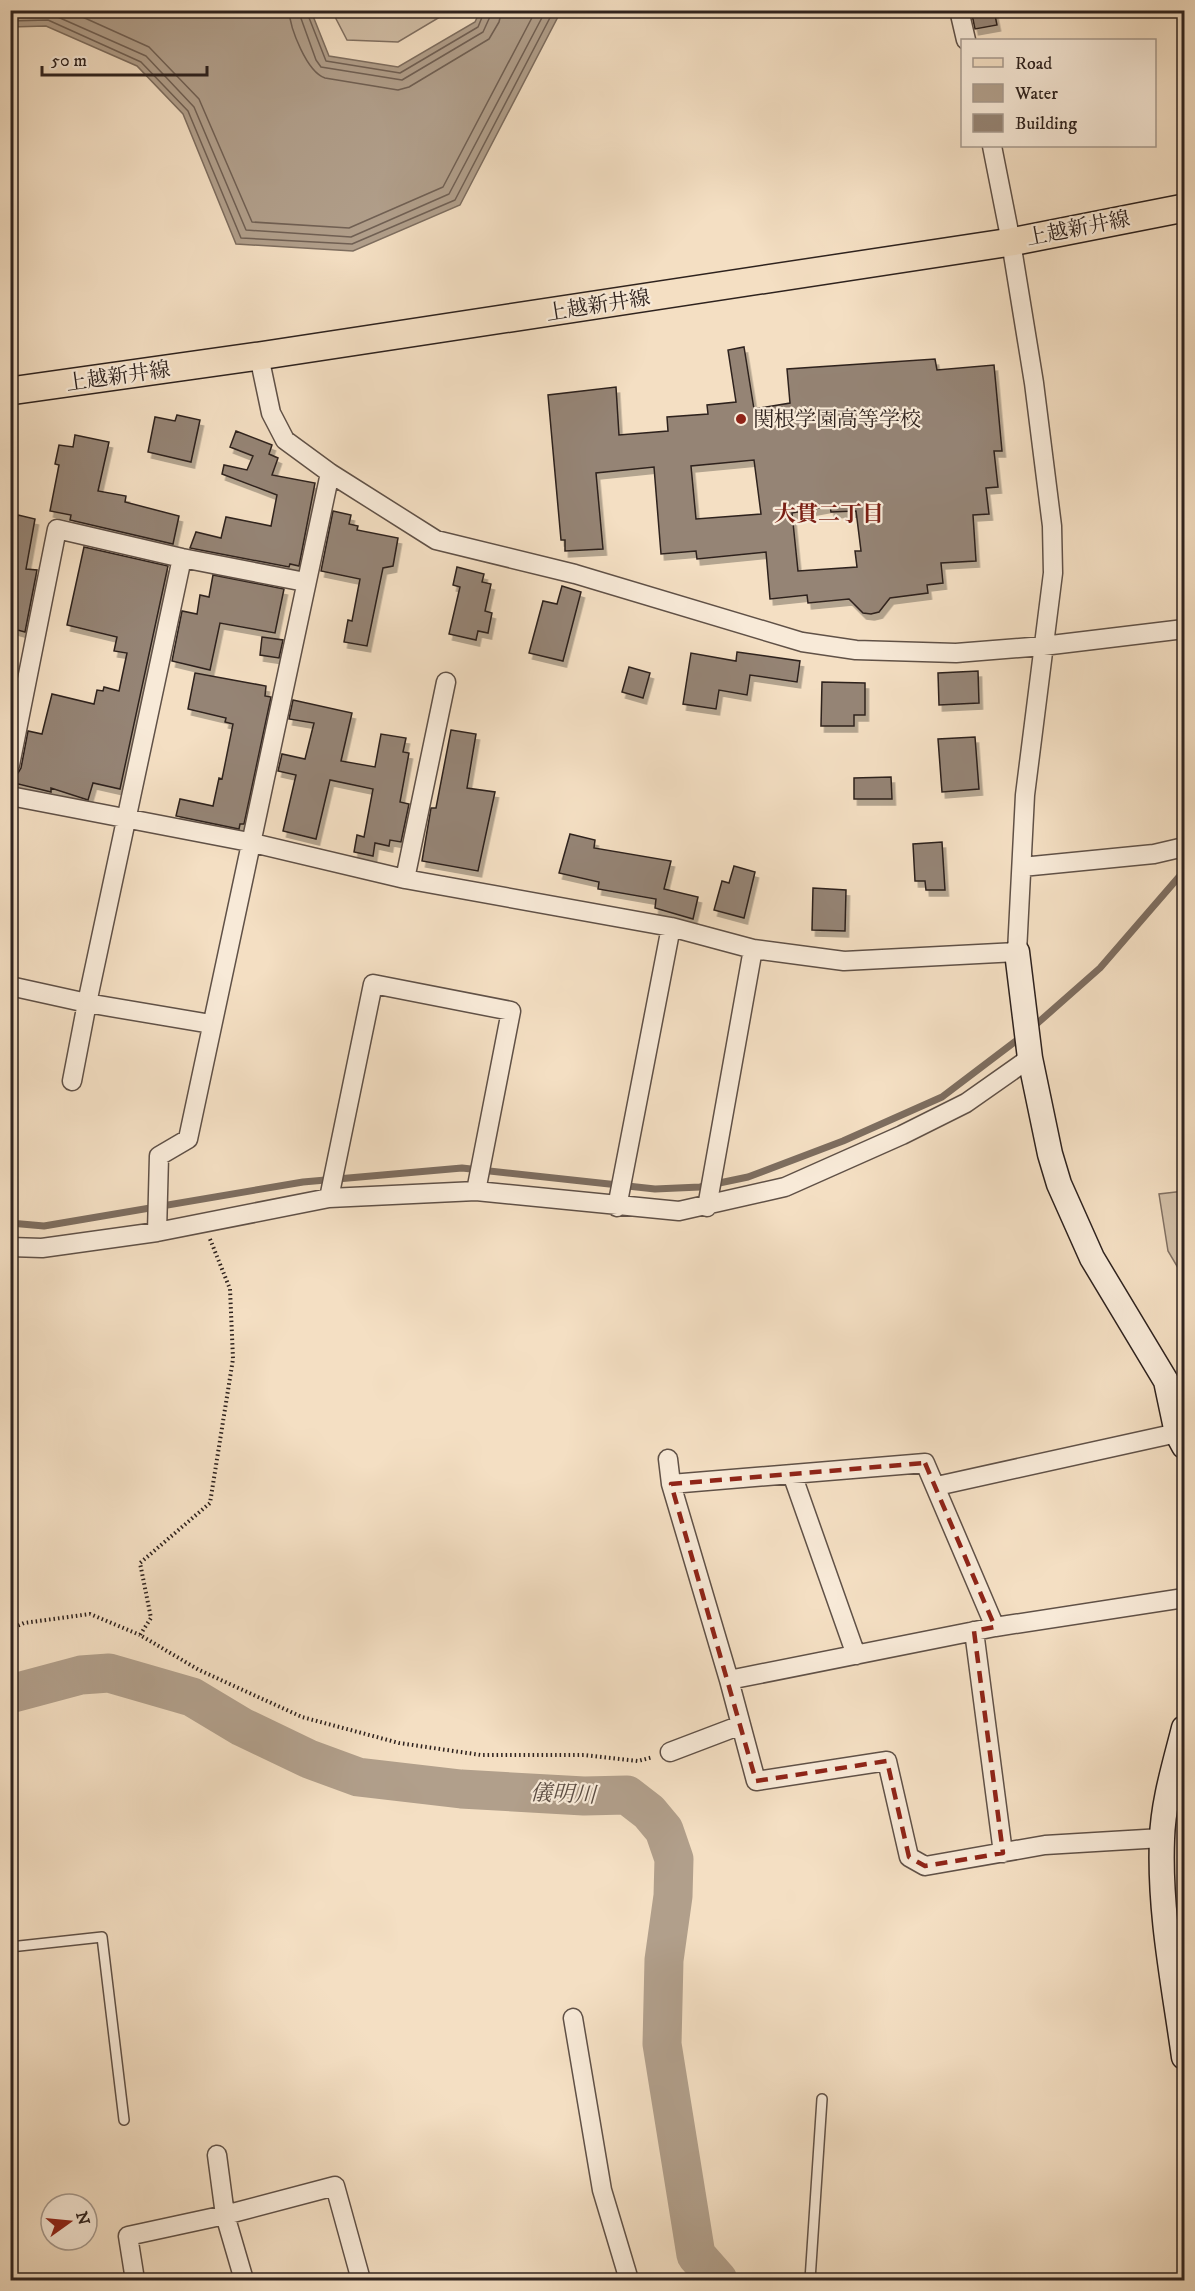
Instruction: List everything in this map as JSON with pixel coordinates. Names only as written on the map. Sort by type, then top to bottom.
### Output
[{"type":"main road","name":"上越新井線","points":[[10,391],[259,356],[1011,242],[1185,208]]},
{"type":"street","points":[[959,10],[966,39]]},
{"type":"street","points":[[936,1486],[1181,1440],[1166,1381],[1128,1321],[1069,1210],[1050,1155],[1030,1058],[1017,952],[1025,795],[1053,573],[1052,526],[1034,382],[1011,242],[992,147]]},
{"type":"street","points":[[259,356],[271,413],[285,440],[330,473],[436,540],[575,574],[802,642],[856,650],[956,652],[1043,646],[1185,630]]},
{"type":"street","points":[[157,1232],[159,1156],[188,1139],[249,842],[330,473]]},
{"type":"street","points":[[10,765],[57,529],[182,558],[305,582]]},
{"type":"street","points":[[72,1081],[182,558]]},
{"type":"street","points":[[405,879],[446,682]]},
{"type":"street","points":[[10,796],[249,842],[405,879],[671,927],[753,949],[844,961],[1017,952]]},
{"type":"street","points":[[1022,867],[1154,854],[1185,847]]},
{"type":"street","points":[[617,1207],[671,927]]},
{"type":"street","points":[[707,1207],[753,949]]},
{"type":"street","points":[[329,1198],[373,984],[511,1011],[476,1191]]},
{"type":"street","points":[[10,986],[87,1003],[211,1024]]},
{"type":"street","points":[[10,1247],[42,1248],[157,1232],[329,1198],[476,1191],[617,1207],[679,1211],[707,1207],[785,1187],[902,1135],[966,1102],[1030,1058]]},
{"type":"street","points":[[668,1459],[670,1484],[729,1680],[756,1781],[887,1761],[909,1857],[925,1866],[1045,1845],[1162,1838]]},
{"type":"street","points":[[670,1484],[925,1462],[995,1627]]},
{"type":"street","points":[[792,1474],[856,1655]]},
{"type":"street","points":[[729,1680],[995,1627],[1185,1598]]},
{"type":"street","points":[[975,1632],[1003,1853]]},
{"type":"street","points":[[670,1752],[741,1725]]},
{"type":"street","points":[[1185,1728],[1166,1801],[1162,1838],[1162,1878],[1176,1937],[1185,2057]]},
{"type":"street","points":[[573,2018],[602,2190],[629,2280]]},
{"type":"street","points":[[218,2155],[225,2215],[244,2280]]},
{"type":"street","points":[[135,2280],[128,2236],[225,2215],[335,2186],[356,2279]]},
{"type":"lane","points":[[10,1947],[102,1937],[124,2120]]},
{"type":"lane","points":[[810,2280],[822,2098]]},
{"type":"path","points":[[140,1635],[151,1618],[140,1563],[210,1503],[231,1370],[230,1289],[203,1222]]},
{"type":"path","points":[[10,1629],[24,1623],[90,1614],[140,1635],[199,1670],[302,1717],[399,1743],[481,1755],[584,1755],[638,1761],[670,1752]]},
{"type":"highlighted area","points":[[925,1463],[995,1627],[974,1631],[1003,1853],[925,1866],[909,1857],[887,1761],[756,1781],[671,1484]]},
{"type":"shaded area","points":[[332,11],[450,11],[398,42],[347,40]]},
{"type":"shaded area","points":[[1184,1191],[1184,1278],[1168,1251],[1159,1194]]},
{"type":"water","points":[[10,11],[311,11],[329,56],[398,67],[475,22],[480,11],[561,11],[460,205],[353,251],[236,244],[183,114],[137,66],[46,26],[11,27]]},
{"type":"building","points":[[971,10],[994,10],[997,25],[975,29]]},
{"type":"building","points":[[744,347],[754,409],[790,403],[787,369],[935,359],[937,370],[994,365],[1002,451],[994,451],[998,487],[986,488],[989,514],[973,515],[976,561],[941,563],[943,583],[927,585],[928,593],[890,598],[879,612],[871,614],[863,613],[849,599],[808,603],[807,595],[770,599],[766,552],[697,559],[696,551],[661,554],[654,467],[596,473],[603,549],[565,551],[565,540],[561,540],[548,395],[616,387],[619,435],[668,431],[667,417],[708,414],[707,405],[736,402],[728,350]],"holes":[[[754,460],[761,514],[696,519],[691,466]],[[830,506],[831,512],[856,511],[861,551],[855,551],[857,567],[798,571],[792,513]]]},
{"type":"building","points":[[177,415],[200,420],[191,462],[148,452],[155,417],[175,421]]},
{"type":"building","points":[[236,431],[272,445],[269,454],[278,458],[272,475],[315,483],[299,566],[290,564],[289,567],[190,548],[196,532],[221,538],[226,517],[271,526],[277,495],[222,474],[224,465],[247,470],[253,456],[230,447]]},
{"type":"building","points":[[75,435],[109,442],[98,491],[126,496],[125,502],[179,516],[173,544],[70,520],[71,515],[50,511],[59,465],[55,464],[59,445],[73,447]]},
{"type":"building","points":[[333,511],[351,515],[349,524],[358,526],[357,530],[398,538],[393,566],[383,568],[367,646],[344,642],[348,620],[352,621],[360,579],[321,571]]},
{"type":"building","points":[[18,515],[35,519],[26,569],[37,570],[25,632],[10,628],[10,555]]},
{"type":"building","points":[[84,547],[168,566],[120,789],[93,783],[88,800],[51,788],[51,792],[10,782],[10,776],[18,773],[21,768],[28,731],[42,734],[52,694],[94,704],[97,690],[103,691],[104,687],[119,691],[127,653],[114,651],[117,637],[67,625]]},
{"type":"building","points":[[457,567],[484,574],[482,582],[491,584],[485,611],[492,613],[488,633],[478,631],[476,640],[449,634],[460,587],[453,585]]},
{"type":"building","points":[[213,575],[284,589],[275,633],[220,623],[210,670],[172,661],[182,611],[197,614],[200,595],[209,597]]},
{"type":"building","points":[[562,586],[581,592],[563,661],[529,653],[543,601],[557,604]]},
{"type":"building","points":[[262,637],[283,640],[279,658],[260,655]]},
{"type":"building","points":[[737,652],[800,661],[797,682],[750,675],[747,695],[719,690],[716,709],[683,704],[691,653],[736,661]]},
{"type":"building","points":[[629,667],[650,673],[643,698],[622,692]]},
{"type":"building","points":[[978,671],[979,703],[939,705],[938,673]]},
{"type":"building","points":[[195,673],[266,686],[265,696],[271,697],[244,824],[240,824],[239,829],[176,816],[180,799],[213,806],[219,778],[222,779],[233,724],[225,722],[226,718],[188,709]]},
{"type":"building","points":[[822,682],[865,683],[865,715],[854,715],[854,726],[821,726]]},
{"type":"building","points":[[293,700],[352,713],[341,761],[375,767],[381,734],[406,738],[403,752],[409,753],[400,802],[409,804],[401,842],[390,840],[389,846],[375,843],[373,856],[354,852],[357,835],[364,837],[373,789],[330,780],[316,839],[283,831],[296,775],[278,771],[282,754],[305,759],[314,723],[289,719]]},
{"type":"building","points":[[451,730],[476,734],[467,788],[495,792],[478,871],[422,861],[431,808],[436,808]]},
{"type":"building","points":[[975,737],[979,789],[942,792],[938,739]]},
{"type":"building","points":[[891,777],[892,799],[854,799],[854,778]]},
{"type":"building","points":[[570,834],[595,840],[594,848],[671,861],[664,889],[698,897],[693,919],[655,908],[656,899],[598,889],[599,882],[559,873]]},
{"type":"building","points":[[942,842],[945,890],[926,890],[925,881],[915,881],[913,844]]},
{"type":"building","points":[[734,866],[755,872],[744,918],[714,910],[722,881],[729,883]]},
{"type":"building","points":[[813,888],[846,890],[845,931],[812,930]]},
{"type":"waterway","points":[[1032,1028],[1100,968],[1184,871]]},
{"type":"waterway","points":[[10,1223],[44,1226],[303,1182],[462,1168],[655,1189],[700,1187],[748,1177],[843,1141],[942,1097],[1021,1037]]},
{"type":"waterway","name":"儀明川","points":[[10,1694],[81,1675],[109,1673],[192,1697],[242,1727],[309,1759],[358,1777],[461,1789],[584,1796],[627,1795],[649,1812],[664,1830],[674,1859],[673,1896],[664,1960],[662,2044],[696,2255],[718,2280]]},
{"type":"place","name":"関根学園高等学校","points":[[741,419]]},
{"type":"district","name":"大貫二丁目","points":[[829,513]]}]
